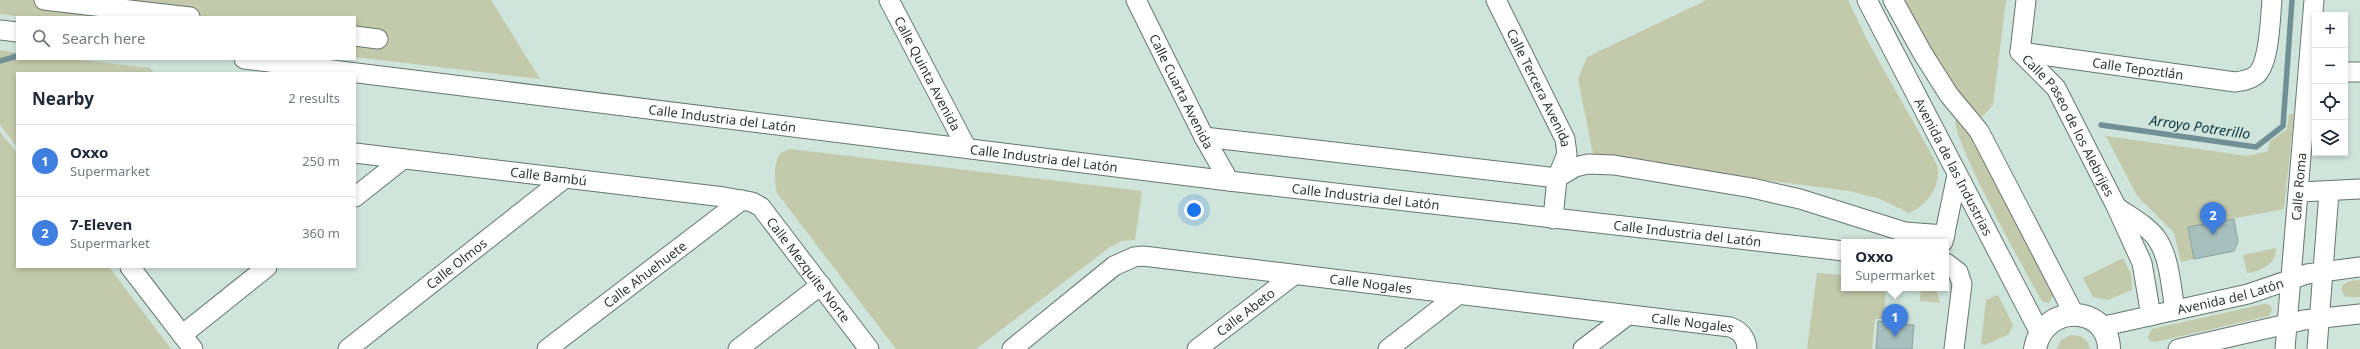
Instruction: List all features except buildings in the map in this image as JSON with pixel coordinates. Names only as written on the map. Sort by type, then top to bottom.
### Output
[{"type":"street","points":[[44,0],[111,12],[174,16]]},
{"type":"street","name":"Calle Quinta Avenida","points":[[889,0],[966,147]]},
{"type":"street","name":"Calle Cuarta Avenida","points":[[1136,0],[1204,137],[1229,181]]},
{"type":"street","name":"Calle Tercera Avenida","points":[[1496,0],[1565,139],[1567,154],[1557,178],[1553,219]]},
{"type":"street","name":"Avenida de las Industrias","points":[[1867,0],[1957,175],[2037,341]]},
{"type":"street","points":[[1893,0],[1923,54],[1949,95],[1979,131],[2074,314]]},
{"type":"street","name":"Calle Paseo de los Alebrijes","points":[[2026,0],[2020,52],[2056,88],[2116,206],[2142,263],[2151,316]]},
{"type":"street","name":"Calle Tepoztlán","points":[[2020,52],[2235,82],[2255,76],[2265,61],[2272,0]]},
{"type":"street","name":"Calle Roma","points":[[2313,48],[2314,0]]},
{"type":"street","points":[[0,30],[16,32]]},
{"type":"street","points":[[356,36],[378,39]]},
{"type":"street","points":[[1900,66],[1923,54]]},
{"type":"street","name":"Calle Industria del Latón","points":[[252,60],[351,72]]},
{"type":"street","points":[[2348,72],[2360,72]]},
{"type":"street","name":"Calle Industria del Latón","points":[[356,73],[966,147],[1229,181],[1841,251]]},
{"type":"street","name":"Calle Roma","points":[[2285,349],[2312,73]]},
{"type":"street","points":[[1204,137],[1557,178],[1575,167],[1588,164],[1614,165],[1752,188],[1800,199],[1905,232],[1944,238],[1957,175]]},
{"type":"street","name":"Calle Bambú","points":[[356,153],[742,200]]},
{"type":"street","points":[[356,196],[403,159]]},
{"type":"street","name":"Calle Olmos","points":[[348,349],[566,178]]},
{"type":"street","points":[[2300,192],[2329,192],[2360,189]]},
{"type":"street","points":[[2317,349],[2329,192]]},
{"type":"street","name":"Calle Mezquite Norte","points":[[742,200],[762,207],[869,349]]},
{"type":"street","name":"Calle Ahuehuete","points":[[547,349],[742,200]]},
{"type":"street","name":"Calle Paseo de los Alebrijes","points":[[2116,206],[2152,233],[2160,244],[2167,262],[2176,310]]},
{"type":"street","name":"Calle Nogales","points":[[1012,349],[1114,266],[1134,257],[1730,327],[1739,330],[1744,336],[1747,349]]},
{"type":"street","points":[[1949,265],[1958,272],[1962,284],[1954,349]]},
{"type":"street","name":"Avenida del Latón","points":[[2100,327],[2248,294],[2292,278],[2324,271],[2360,267]]},
{"type":"street","points":[[131,268],[187,342],[266,268]]},
{"type":"street","name":"Calle Abeto","points":[[1197,349],[1294,275]]},
{"type":"street","points":[[738,349],[821,285]]},
{"type":"street","points":[[1388,349],[1459,294]]},
{"type":"street","points":[[2037,341],[2054,319],[2074,314],[2093,320],[2106,336],[2109,349]]},
{"type":"street","points":[[2178,349],[2288,324],[2320,318],[2360,314]]},
{"type":"street","points":[[1583,349],[1628,315]]},
{"type":"green space","points":[[0,0],[491,0],[540,79],[356,57],[356,16],[16,16],[0,14]]},
{"type":"green space","points":[[1707,0],[1848,0],[1867,40],[1938,168],[1938,179],[1930,197],[1920,207],[1909,213],[1878,198],[1849,191],[1608,160],[1593,154],[1578,79],[1587,57]]},
{"type":"green space","points":[[1905,0],[2006,0],[1993,105],[1982,117],[1946,77],[1929,48]]},
{"type":"green space","points":[[0,50],[16,53],[16,60],[81,60],[150,68],[153,72],[16,72],[16,146],[0,125]]},
{"type":"green space","points":[[2289,114],[2294,114],[2284,209],[2188,227],[2194,259],[2181,262],[2174,233],[2137,196],[2106,136],[2248,156],[2268,151],[2270,141],[2287,129]]},
{"type":"green space","points":[[1956,118],[1966,126],[2053,295],[2049,303],[2041,300],[2006,236],[1964,149],[1957,129]]},
{"type":"green space","points":[[0,132],[16,152],[16,268],[110,268],[171,349],[0,349]]},
{"type":"green space","points":[[790,149],[1142,191],[1135,240],[1122,241],[1110,247],[976,349],[896,349],[777,193],[775,177],[777,160],[782,152]]},
{"type":"green space","points":[[2276,248],[2274,258],[2267,266],[2247,273],[2243,255]]},
{"type":"green space","points":[[2123,258],[2131,274],[2132,290],[2107,300],[2093,297],[2083,278]]},
{"type":"green space","points":[[1817,273],[1841,275],[1841,291],[1886,291],[1884,319],[1875,319],[1872,349],[1807,349]]},
{"type":"green space","points":[[2360,280],[2360,297],[2345,297],[2341,289],[2344,284]]},
{"type":"green space","points":[[1921,291],[1937,291],[1940,303],[1920,301]]},
{"type":"green space","points":[[1998,295],[2013,325],[2009,334],[1985,345],[1981,344],[1986,300]]},
{"type":"green space","points":[[2264,304],[2270,305],[2272,309],[2269,316],[2155,342],[2150,341],[2148,337],[2152,329]]},
{"type":"green space","points":[[2071,335],[2084,338],[2090,349],[2057,349],[2061,340]]},
{"type":"waterway","name":"Arroyo Potrerillo","points":[[2101,125],[2256,147],[2283,126],[2292,0]]},
{"type":"waterway","points":[[0,61],[16,56]]},
{"type":"place","name":"7-Eleven","points":[[2213,235]]},
{"type":"place","name":"Oxxo","points":[[1895,337]]}]
